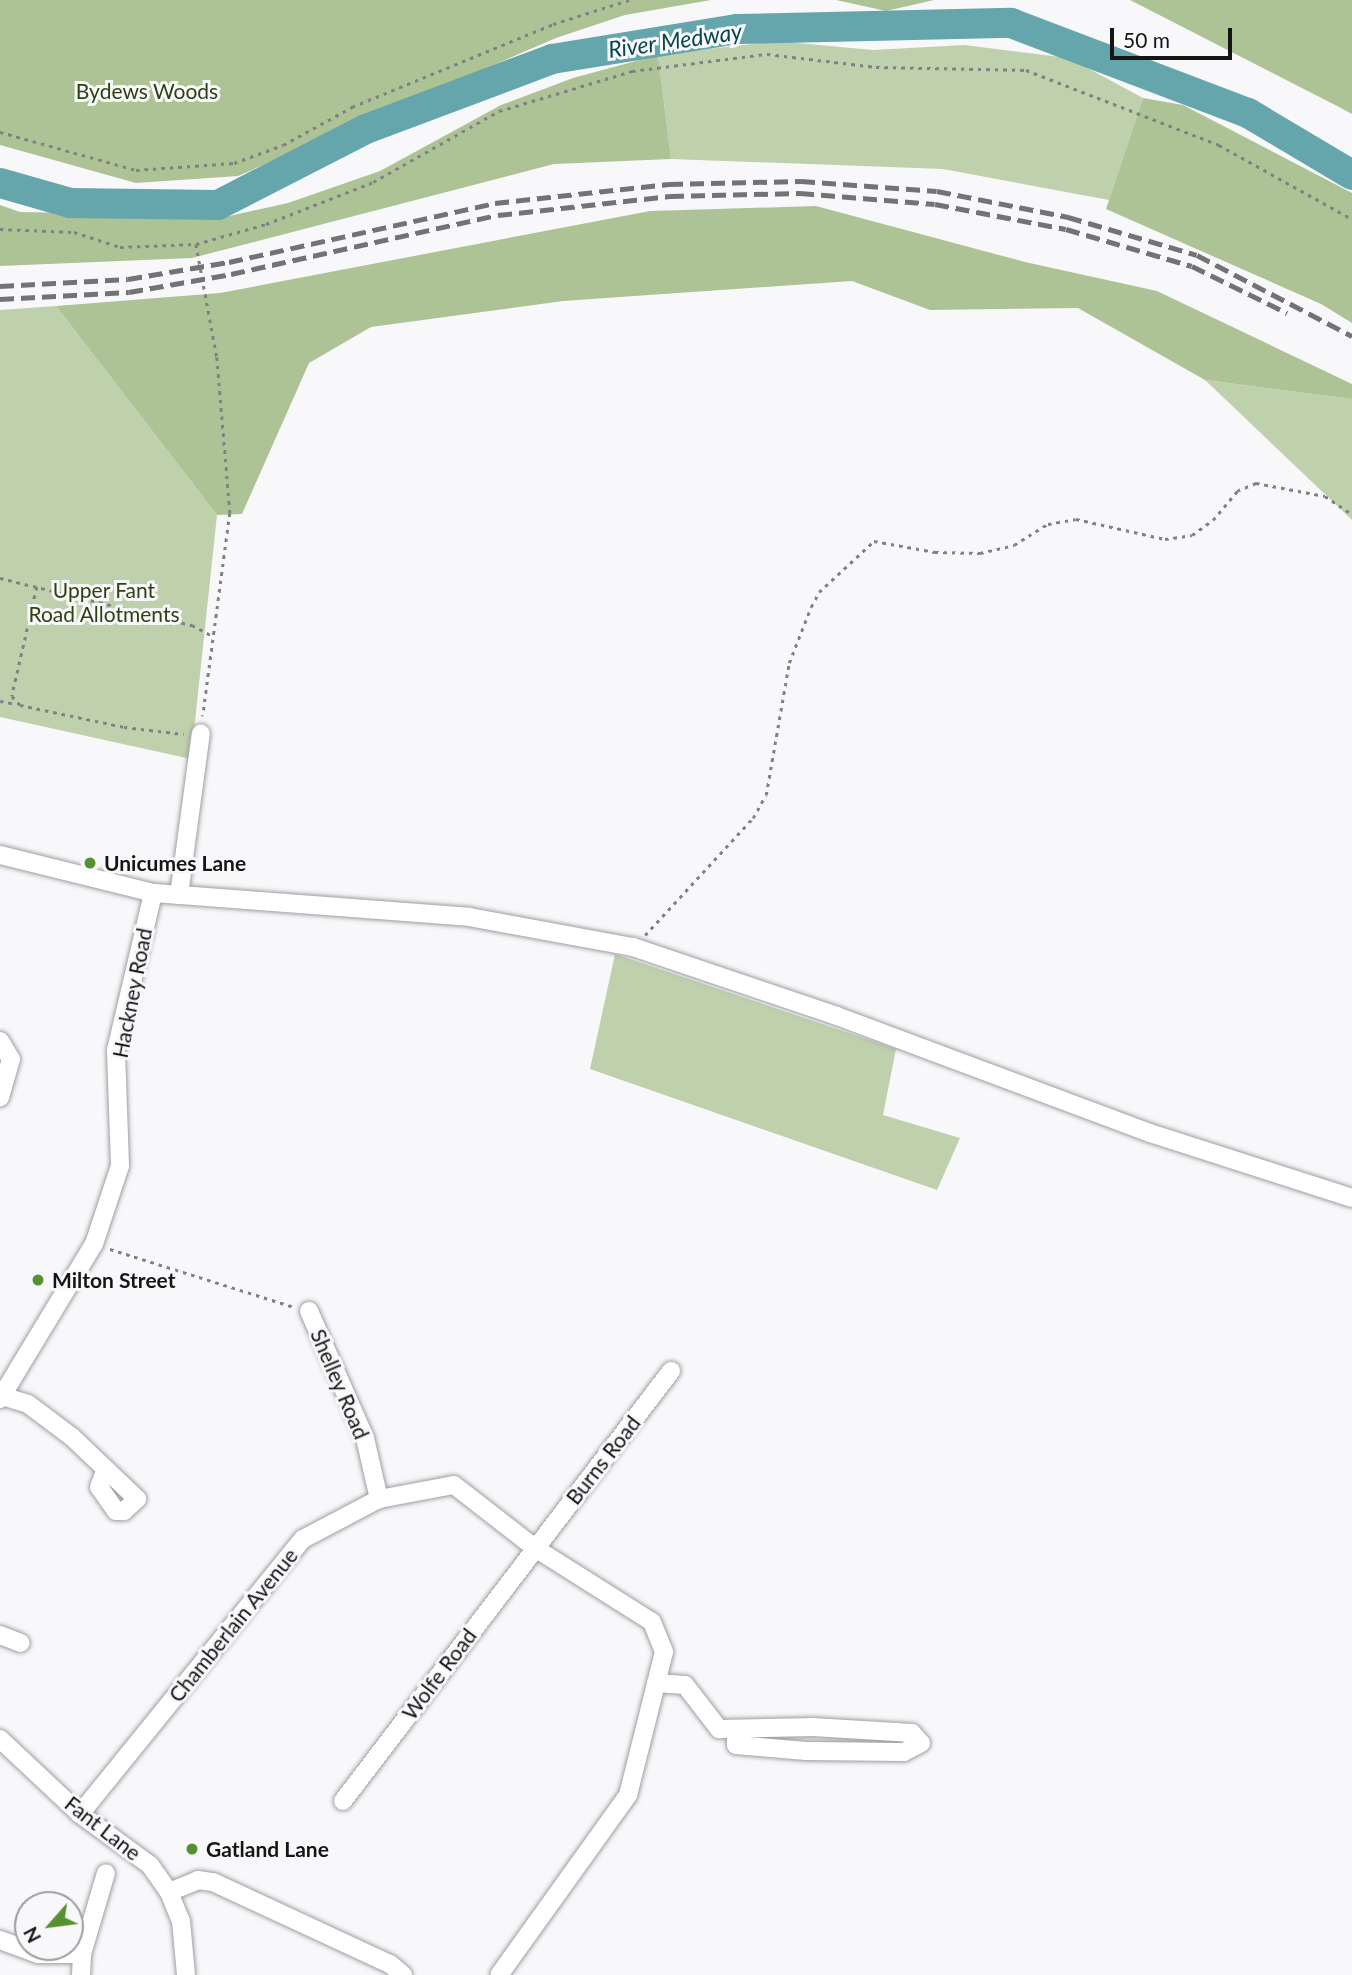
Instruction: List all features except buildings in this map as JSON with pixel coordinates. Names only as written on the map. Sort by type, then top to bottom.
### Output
[{"type":"street","points":[[179,895],[201,733]]},
{"type":"street","points":[[0,855],[153,893],[469,917],[633,947],[838,1016],[1150,1133],[1352,1198]]},
{"type":"street","name":"Hackney Road","points":[[1,1398],[94,1244],[120,1166],[116,1050],[153,893]]},
{"type":"street","points":[[0,1041],[11,1059],[0,1097]]},
{"type":"street","name":"Shelley Road","points":[[309,1311],[365,1438],[379,1499]]},
{"type":"street","name":"Burns Road","points":[[535,1548],[671,1371]]},
{"type":"street","points":[[1,1398],[46,1415],[105,1471]]},
{"type":"street","name":"Chamberlain Avenue","points":[[80,1814],[303,1539],[379,1499],[454,1485],[535,1548],[652,1622],[664,1652],[628,1795],[499,1975]]},
{"type":"street","name":"Wolfe Road","points":[[343,1801],[535,1548]]},
{"type":"street","points":[[0,1635],[21,1643]]},
{"type":"street","points":[[656,1683],[685,1685],[719,1729],[813,1727],[912,1733],[921,1742],[905,1752],[806,1751],[736,1745],[736,1730]]},
{"type":"street","points":[[806,1751],[813,1727]]},
{"type":"street","name":"Fant Lane","points":[[0,1739],[80,1814],[150,1865],[169,1892],[181,1921],[186,1975]]},
{"type":"street","points":[[84,1947],[106,1873]]},
{"type":"street","points":[[169,1892],[198,1880],[213,1882],[379,1959],[403,1975]]},
{"type":"path","points":[[0,132],[136,170],[234,163],[283,145],[352,107],[553,24],[629,0]]},
{"type":"path","points":[[0,229],[74,232],[120,247],[196,244],[266,224],[373,181],[499,111],[632,71],[767,54],[876,67],[1026,70],[1219,145],[1352,219]]},
{"type":"path","points":[[0,701],[124,727],[201,733],[230,513],[217,357],[196,244]]},
{"type":"path","points":[[633,947],[752,818],[766,794],[786,675],[811,607],[819,592],[874,541],[935,552],[980,553],[1014,545],[1048,524],[1076,519],[1164,538],[1192,535],[1213,520],[1237,491],[1256,483],[1325,496],[1352,514]]},
{"type":"path","points":[[0,578],[192,625],[214,636]]},
{"type":"path","points":[[20,705],[12,696],[37,587]]},
{"type":"path","points":[[94,1244],[309,1311]]},
{"type":"green space","name":"Bydews Woods","points":[[0,0],[711,0],[625,15],[556,38],[238,176],[136,183],[0,145]]},
{"type":"green space","points":[[836,0],[934,0],[886,11]]},
{"type":"green space","points":[[1130,0],[1352,0],[1352,114],[1339,107]]},
{"type":"green space","points":[[776,41],[873,50],[964,45],[1069,58],[1143,98],[1109,200],[943,169],[671,159],[658,55]]},
{"type":"green space","points":[[658,55],[671,159],[554,164],[192,258],[0,266],[0,205],[20,212],[229,216],[288,203],[380,171],[501,105],[573,78]]},
{"type":"green space","points":[[1143,98],[1183,105],[1352,193],[1352,323],[1321,304],[1106,209]]},
{"type":"green space","points":[[816,206],[1025,262],[1157,291],[1352,384],[1352,399],[1205,380],[1078,308],[930,310],[852,281],[563,301],[371,327],[309,363],[242,514],[217,515],[56,306],[220,293],[650,211]]},
{"type":"green space","name":"Upper Fant Road Allotments","points":[[56,306],[217,515],[191,759],[0,717],[0,310]]},
{"type":"green space","points":[[1205,380],[1352,399],[1352,520]]},
{"type":"green space","points":[[615,954],[896,1049],[883,1115],[960,1138],[937,1190],[590,1069]]},
{"type":"waterway","name":"River Medway","points":[[0,183],[70,203],[218,205],[366,129],[552,59],[737,29],[1011,23],[1248,113],[1352,175]]},
{"type":"railway","points":[[0,286],[128,279],[229,262],[495,203],[669,184],[801,181],[937,191],[1068,217],[1197,255],[1352,336]]},
{"type":"railway","points":[[0,299],[129,292],[231,274],[498,215],[670,196],[800,193],[935,204],[1066,229],[1192,266],[1287,313]]},
{"type":"place","name":"Unicumes Lane","points":[[90,863]]},
{"type":"place","name":"Milton Street","points":[[38,1280]]},
{"type":"place","name":"Gatland Lane","points":[[192,1849]]}]
